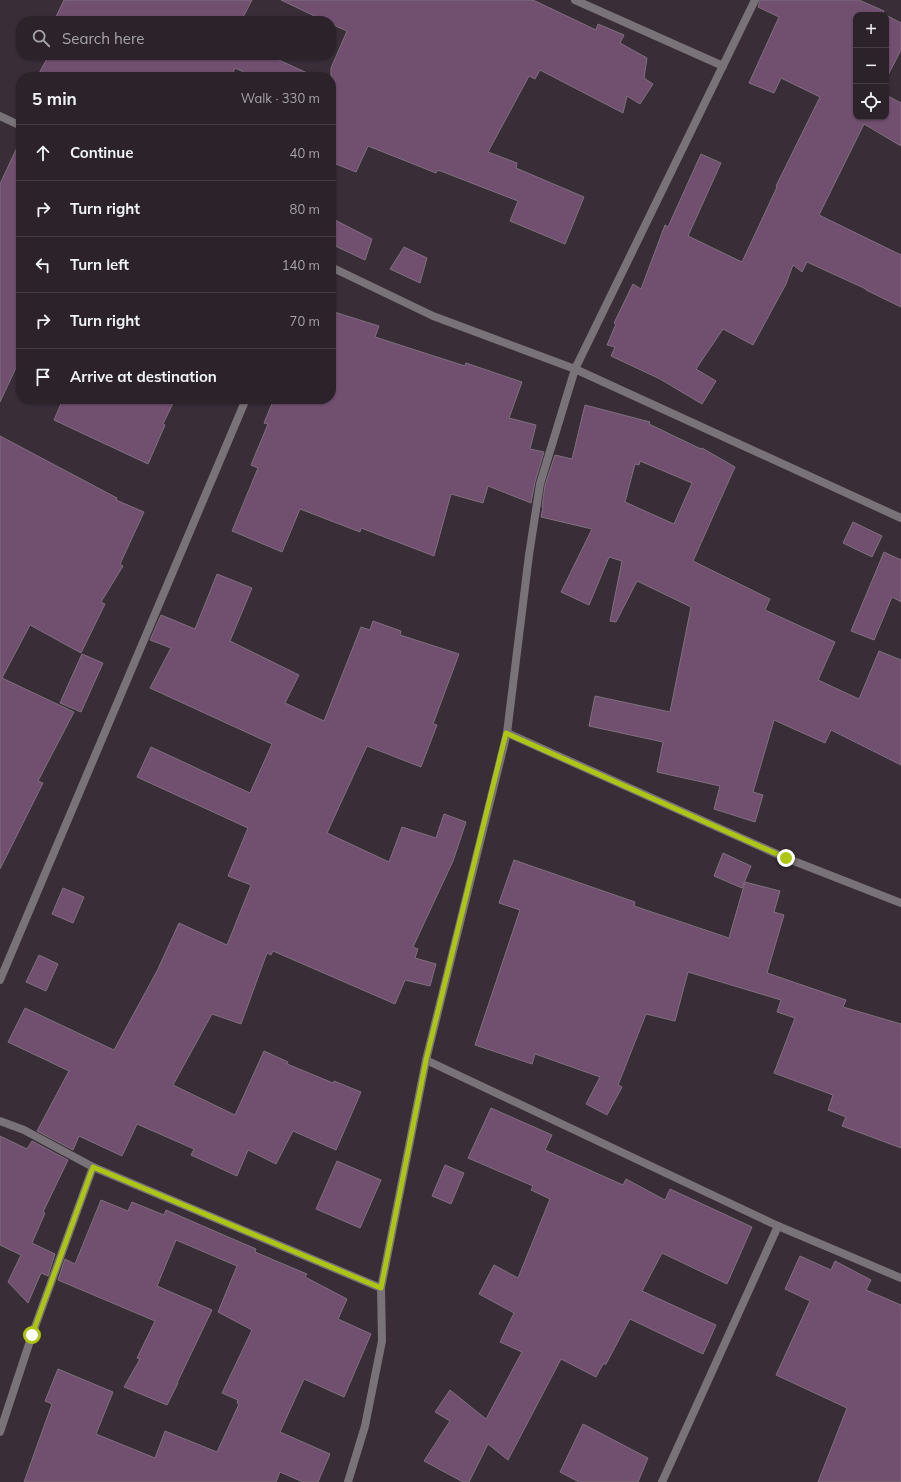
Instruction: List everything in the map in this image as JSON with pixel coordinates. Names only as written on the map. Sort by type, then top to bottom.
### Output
[{"type":"street","points":[[575,0],[723,66]]},
{"type":"street","points":[[348,1482],[365,1426],[382,1341],[381,1288],[426,1060],[506,733],[529,555],[540,484],[575,370],[755,0]]},
{"type":"street","points":[[0,116],[16,124]]},
{"type":"street","points":[[336,269],[433,316],[575,370],[901,518]]},
{"type":"street","points":[[0,980],[244,404]]},
{"type":"street","points":[[506,733],[786,858],[901,903]]},
{"type":"street","points":[[426,1060],[778,1226],[901,1278]]},
{"type":"street","points":[[0,1121],[24,1130],[93,1167],[381,1288]]},
{"type":"street","points":[[0,1432],[32,1335],[93,1167]]},
{"type":"street","points":[[662,1482],[778,1226]]},
{"type":"building","points":[[64,0],[252,0],[244,16],[56,16]]},
{"type":"building","points":[[281,0],[533,0],[596,30],[598,24],[624,35],[620,43],[647,58],[644,78],[653,84],[640,104],[627,96],[623,113],[540,70],[535,79],[529,76],[488,152],[517,163],[516,168],[584,197],[565,244],[510,221],[518,201],[438,170],[436,173],[368,146],[356,172],[336,164],[336,72],[331,72],[331,68],[334,60],[336,60],[336,56],[347,31],[336,26],[336,16],[315,16]]},
{"type":"building","points":[[760,0],[859,0],[884,11],[853,12],[853,120],[889,120],[889,97],[901,103],[901,146],[864,124],[819,215],[901,255],[901,307],[807,262],[802,272],[793,265],[786,284],[753,345],[723,329],[696,369],[716,381],[702,404],[660,379],[611,356],[615,347],[607,345],[616,324],[614,323],[633,284],[641,289],[665,225],[668,227],[701,154],[721,163],[688,236],[742,262],[777,187],[776,186],[820,97],[781,78],[774,93],[749,83],[779,17],[758,7]]},
{"type":"building","points":[[889,17],[901,23],[901,50],[889,73]]},
{"type":"building","points":[[46,60],[279,60],[305,72],[243,72],[235,68],[233,72],[40,72]]},
{"type":"building","points":[[16,150],[16,368],[0,402],[0,184]]},
{"type":"building","points":[[336,221],[372,239],[365,260],[336,246]]},
{"type":"building","points":[[404,247],[427,258],[420,283],[390,269]]},
{"type":"building","points":[[336,313],[379,326],[375,337],[465,366],[466,363],[522,382],[509,418],[536,425],[530,449],[544,452],[535,482],[531,503],[488,486],[483,503],[451,494],[434,556],[361,528],[360,532],[300,509],[282,552],[232,531],[258,468],[251,465],[268,424],[264,423],[272,404],[336,404]]},
{"type":"building","points":[[61,404],[173,404],[163,424],[165,425],[148,464],[54,420]]},
{"type":"building","points":[[585,405],[650,422],[649,424],[701,449],[702,448],[735,467],[693,561],[770,599],[765,610],[835,642],[818,680],[859,699],[879,651],[901,660],[901,765],[831,730],[825,743],[774,720],[753,792],[763,795],[755,822],[714,809],[720,786],[657,772],[663,742],[589,726],[595,696],[670,712],[691,607],[637,581],[616,622],[610,621],[622,561],[609,557],[589,605],[561,592],[592,529],[541,517],[545,485],[555,455],[572,459]],"holes":[[[640,461],[692,483],[674,524],[625,502],[635,464],[639,465]]]},
{"type":"building","points":[[0,436],[117,498],[116,500],[144,512],[120,564],[123,566],[101,602],[105,604],[81,653],[30,625],[2,678],[74,712],[38,781],[43,783],[0,869]]},
{"type":"building","points":[[853,522],[882,536],[872,557],[843,543]]},
{"type":"building","points":[[884,552],[901,560],[901,602],[892,597],[874,640],[851,631]]},
{"type":"building","points":[[217,574],[252,588],[230,641],[299,675],[285,703],[324,721],[361,627],[370,630],[373,621],[401,631],[400,635],[459,654],[433,724],[437,725],[421,767],[367,746],[327,833],[389,862],[402,827],[436,838],[444,814],[466,822],[453,861],[413,947],[418,949],[415,958],[436,964],[430,986],[405,980],[395,1004],[273,951],[271,955],[267,953],[241,1024],[212,1014],[173,1085],[235,1115],[264,1051],[288,1062],[287,1064],[333,1083],[334,1081],[361,1092],[336,1150],[293,1131],[276,1164],[248,1150],[237,1176],[191,1155],[194,1149],[137,1124],[122,1156],[79,1136],[73,1150],[37,1131],[69,1071],[8,1042],[25,1008],[114,1050],[157,971],[179,923],[227,945],[251,885],[228,876],[248,828],[137,777],[151,747],[250,793],[272,744],[150,688],[171,648],[150,640],[161,615],[195,629]]},
{"type":"building","points":[[82,654],[103,663],[81,712],[60,703]]},
{"type":"building","points":[[723,853],[751,866],[742,888],[714,876]]},
{"type":"building","points":[[514,860],[635,902],[634,906],[729,938],[745,882],[780,891],[774,912],[784,915],[767,973],[846,1000],[843,1007],[901,1024],[901,1148],[842,1126],[846,1117],[828,1110],[833,1095],[774,1073],[795,1018],[777,1012],[781,1000],[688,972],[675,1021],[646,1014],[618,1085],[622,1087],[607,1115],[586,1104],[600,1077],[535,1054],[532,1064],[475,1045],[520,910],[499,903]]},
{"type":"building","points":[[63,888],[84,897],[73,923],[52,914]]},
{"type":"building","points":[[39,955],[58,964],[46,991],[26,982]]},
{"type":"building","points":[[491,1108],[552,1135],[545,1150],[623,1185],[626,1179],[665,1200],[670,1189],[752,1227],[727,1284],[662,1253],[642,1291],[716,1325],[703,1354],[630,1319],[606,1364],[603,1364],[596,1377],[561,1359],[508,1460],[488,1444],[469,1482],[463,1482],[424,1461],[450,1421],[435,1412],[450,1390],[486,1419],[522,1352],[500,1342],[514,1313],[479,1294],[494,1265],[518,1278],[550,1199],[531,1190],[533,1186],[468,1158]]},
{"type":"building","points":[[0,1136],[27,1149],[32,1141],[68,1160],[43,1212],[45,1213],[32,1243],[55,1254],[48,1276],[41,1273],[28,1303],[8,1282],[21,1255],[0,1245]]},
{"type":"building","points":[[337,1161],[381,1180],[360,1228],[316,1209]]},
{"type":"building","points":[[445,1165],[464,1173],[451,1204],[432,1196]]},
{"type":"building","points":[[101,1200],[128,1211],[132,1202],[164,1215],[166,1210],[256,1249],[255,1252],[307,1274],[305,1277],[347,1299],[338,1319],[371,1334],[344,1397],[304,1379],[280,1432],[330,1454],[318,1482],[303,1482],[280,1472],[276,1482],[24,1482],[52,1404],[45,1401],[58,1369],[113,1392],[96,1434],[155,1458],[165,1431],[217,1452],[239,1404],[237,1403],[238,1400],[222,1393],[252,1330],[218,1312],[237,1266],[176,1240],[157,1286],[212,1310],[167,1405],[124,1387],[140,1359],[137,1358],[155,1321],[58,1280],[65,1259],[75,1264]]},
{"type":"building","points":[[800,1256],[831,1270],[835,1261],[871,1280],[866,1290],[901,1305],[901,1482],[818,1482],[847,1408],[776,1375],[810,1301],[785,1289]]},
{"type":"building","points":[[583,1424],[648,1458],[638,1482],[579,1482],[560,1472]]},
{"type":"route","points":[[32,1335],[93,1167],[381,1288],[426,1060],[506,733],[786,858]]}]
